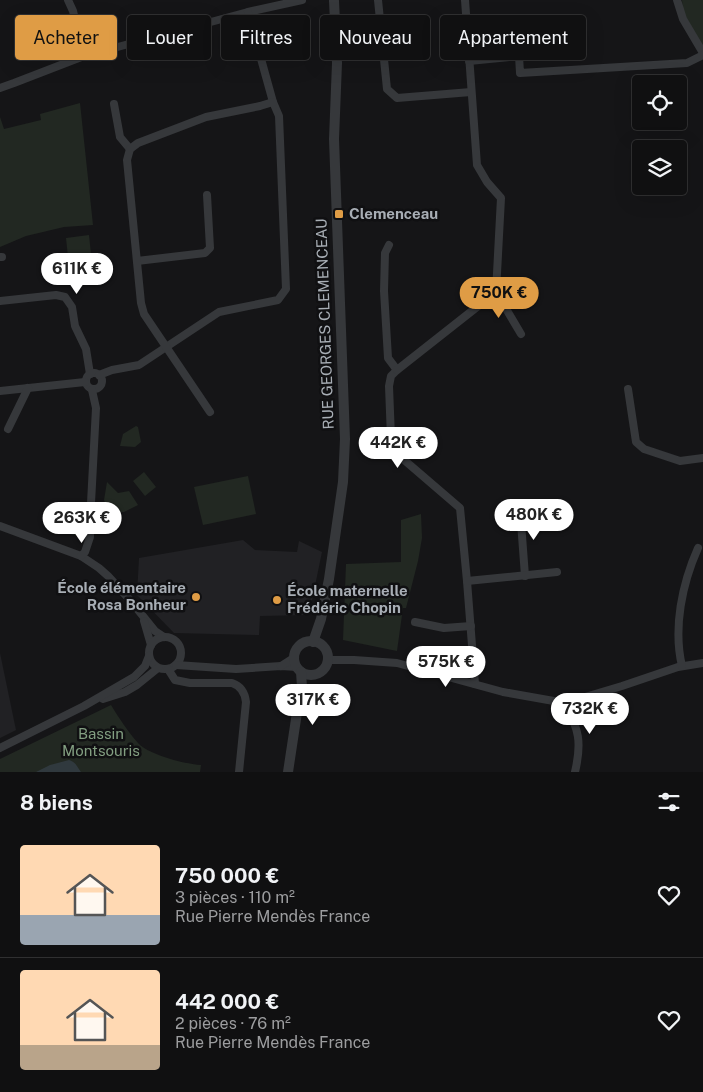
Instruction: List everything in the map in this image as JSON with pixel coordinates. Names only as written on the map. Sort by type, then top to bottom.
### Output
[{"type":"street","points":[[68,0],[73,15]]},
{"type":"street","points":[[259,0],[261,9]]},
{"type":"street","points":[[117,47],[248,12],[302,0]]},
{"type":"street","name":"RUE GEORGES CLEMENCEAU","points":[[313,642],[329,579],[343,482],[345,439],[334,139],[336,63],[332,0]]},
{"type":"street","points":[[378,0],[387,89],[396,98],[471,92]]},
{"type":"street","points":[[465,0],[477,165],[487,182],[501,198],[496,292],[521,334]]},
{"type":"street","points":[[469,61],[519,56],[520,73],[687,63],[703,54],[683,19],[677,0]]},
{"type":"street","points":[[81,556],[85,552],[90,537],[96,408],[92,390],[87,387],[85,382],[86,377],[90,374],[95,373],[99,375],[139,364],[219,312],[278,300],[286,289],[279,116],[273,102],[248,12]]},
{"type":"street","points":[[0,88],[74,60]]},
{"type":"street","points":[[210,412],[144,314],[141,304],[127,160],[130,149],[138,143],[206,117],[273,102]]},
{"type":"street","points":[[114,104],[120,137],[130,149]]},
{"type":"street","points":[[137,261],[205,253],[210,248],[207,195]]},
{"type":"street","points":[[390,245],[385,253],[384,291],[388,358],[397,370]]},
{"type":"street","points":[[475,684],[460,508],[396,453],[391,438],[389,386],[390,376],[496,292]]},
{"type":"street","points":[[0,301],[56,295],[65,297],[72,307],[75,326],[86,349],[90,374]]},
{"type":"street","points":[[92,390],[97,389],[101,385],[102,380],[99,375]]},
{"type":"street","points":[[0,392],[85,382]]},
{"type":"street","points":[[8,429],[28,388]]},
{"type":"street","points":[[628,389],[636,442],[644,449],[680,461],[703,458]]},
{"type":"street","points":[[520,509],[525,576]]},
{"type":"street","points":[[0,526],[81,556],[103,572],[136,607],[155,631],[164,637]]},
{"type":"street","points":[[682,666],[679,645],[680,620],[685,584],[698,548]]},
{"type":"street","points":[[467,582],[557,572]]},
{"type":"street","points":[[136,607],[144,620],[151,645]]},
{"type":"street","points":[[415,622],[444,628],[471,626]]},
{"type":"street","points":[[0,748],[84,706],[134,677],[145,666],[151,645],[158,638],[168,637],[177,642],[181,651],[181,657],[176,665]]},
{"type":"street","points":[[288,772],[302,687],[296,652],[304,643],[313,642],[326,650],[328,660],[324,670],[315,675],[308,688],[303,707],[293,772]]},
{"type":"street","points":[[149,656],[158,668],[168,669],[180,664],[236,668],[298,665]]},
{"type":"street","points":[[181,657],[194,666]]},
{"type":"street","points":[[328,660],[397,663],[503,692],[565,703],[682,666],[703,663]]},
{"type":"street","points":[[298,665],[306,674],[315,675]]},
{"type":"street","points":[[84,706],[125,692],[158,668]]},
{"type":"street","points":[[168,669],[175,680],[190,683],[232,683],[242,690],[246,702],[239,772]]},
{"type":"street","points":[[565,703],[572,716],[579,739],[579,756],[575,772]]},
{"type":"shaded area","points":[[243,540],[255,550],[297,552],[299,541],[322,552],[309,615],[260,616],[259,635],[174,633],[137,595],[139,558]]},
{"type":"shaded area","points":[[0,653],[16,730],[0,738]]},
{"type":"shaded area","name":"Bassin Montsouris","points":[[69,760],[75,763],[81,772],[36,772],[50,765]]},
{"type":"green space","points":[[682,0],[703,0],[703,47],[683,12]]},
{"type":"green space","points":[[80,103],[93,225],[64,227],[26,236],[0,247],[0,117],[4,129],[41,120],[40,114]]},
{"type":"green space","points":[[89,235],[93,273],[70,276],[66,238]]},
{"type":"green space","points":[[136,426],[138,427],[141,442],[135,447],[120,446],[123,434]]},
{"type":"green space","points":[[144,472],[156,487],[145,496],[133,481]]},
{"type":"green space","points":[[248,476],[256,514],[203,525],[194,487]]},
{"type":"green space","points":[[107,482],[118,493],[129,491],[138,505],[124,512],[109,512],[104,500]]},
{"type":"green space","points":[[50,513],[82,521],[78,536],[47,528]]},
{"type":"green space","points":[[421,514],[422,538],[418,561],[406,608],[403,608],[397,651],[343,640],[346,564],[401,562],[401,520]]},
{"type":"green space","name":"Bassin Montsouris","points":[[111,705],[120,720],[143,747],[168,758],[201,765],[200,772],[0,772],[0,759]]},
{"type":"place","name":"Clemenceau","points":[[339,214]]},
{"type":"place","name":"École élémentaire Rosa Bonheur","points":[[196,597]]},
{"type":"place","name":"École maternelle Frédéric Chopin","points":[[277,600]]}]
